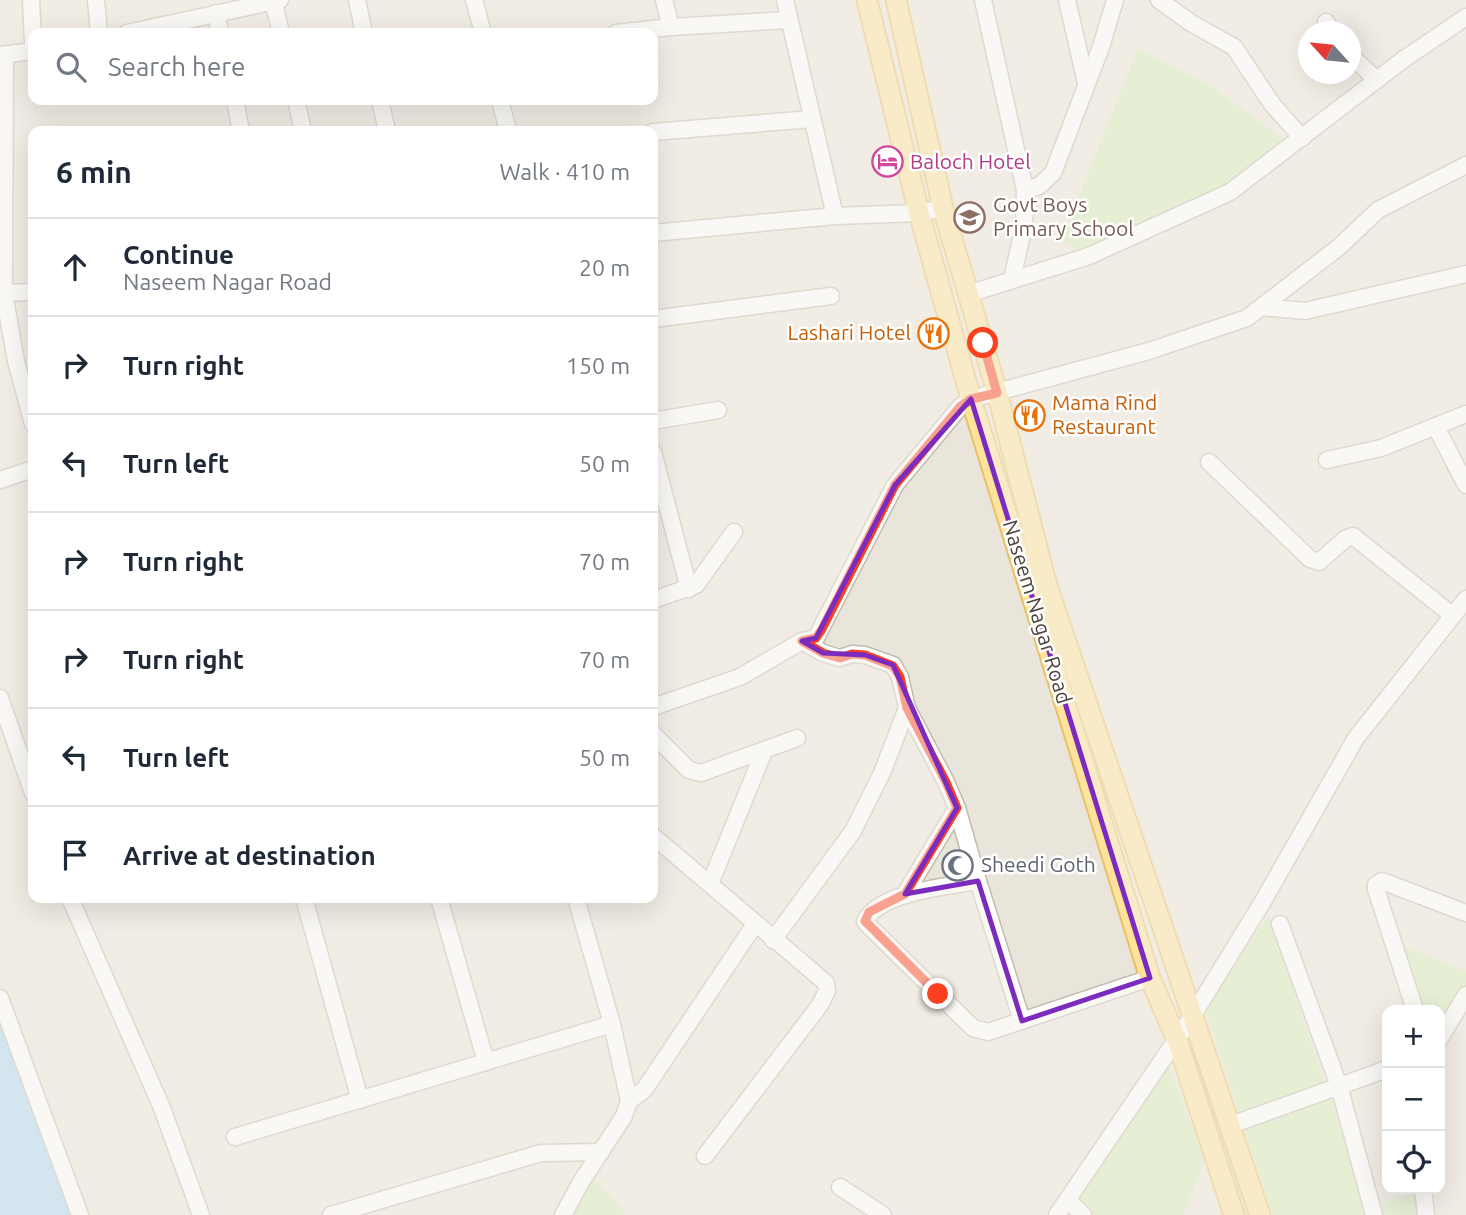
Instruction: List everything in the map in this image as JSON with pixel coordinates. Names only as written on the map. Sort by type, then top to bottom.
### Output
[{"type":"main road","name":"Naseem Nagar Road","points":[[867,0],[919,213],[971,399],[1150,978],[1177,1040],[1234,1215]]},
{"type":"main road","name":"Naseem Nagar Road","points":[[896,0],[943,208],[997,393],[1047,586],[1260,1215]]},
{"type":"street","points":[[31,0],[32,28]]},
{"type":"street","points":[[96,0],[99,28]]},
{"type":"street","points":[[356,0],[363,28]]},
{"type":"street","points":[[474,0],[482,28]]},
{"type":"street","points":[[664,0],[671,27]]},
{"type":"street","points":[[785,0],[835,216]]},
{"type":"street","points":[[983,0],[1025,190],[1024,226],[1012,279]]},
{"type":"street","points":[[1067,0],[1086,83]]},
{"type":"street","points":[[1025,190],[1039,186],[1053,173],[1101,47],[1115,0]]},
{"type":"street","points":[[1159,0],[1191,23],[1234,47],[1272,104],[1302,138]]},
{"type":"street","points":[[149,28],[275,1],[280,28]]},
{"type":"street","points":[[216,13],[219,28]]},
{"type":"street","points":[[968,294],[1089,256],[1230,192],[1377,80],[1466,18]]},
{"type":"street","points":[[658,28],[789,20]]},
{"type":"street","points":[[28,52],[2,55],[5,293],[16,361],[28,405]]},
{"type":"street","points":[[1361,65],[1377,80]]},
{"type":"street","points":[[235,105],[240,126]]},
{"type":"street","points":[[297,105],[302,126]]},
{"type":"street","points":[[381,105],[386,126]]},
{"type":"street","points":[[501,105],[507,126]]},
{"type":"street","points":[[658,132],[812,119]]},
{"type":"street","points":[[658,705],[740,677],[802,641],[816,638],[895,485],[946,422],[971,399],[1149,352],[1247,317],[1339,247],[1378,210],[1466,165]]},
{"type":"street","points":[[658,233],[835,216],[919,213],[943,208]]},
{"type":"street","points":[[1262,307],[1305,311],[1466,274]]},
{"type":"street","points":[[5,293],[28,292]]},
{"type":"street","points":[[658,318],[831,296]]},
{"type":"street","points":[[658,420],[718,410]]},
{"type":"street","points":[[1327,460],[1381,448],[1466,414]]},
{"type":"street","points":[[1436,427],[1466,485]]},
{"type":"street","points":[[1209,462],[1310,559],[1319,562],[1345,539],[1353,536],[1452,615]]},
{"type":"street","points":[[658,471],[689,589]]},
{"type":"street","points":[[0,480],[28,472]]},
{"type":"street","points":[[658,598],[689,589],[702,579],[734,532]]},
{"type":"street","points":[[1057,1215],[1177,1040],[1262,903],[1356,738],[1466,598]]},
{"type":"street","points":[[802,641],[823,653],[840,658],[852,654],[865,655],[893,666],[900,677],[907,708],[957,808],[1021,1021]]},
{"type":"street","points":[[0,698],[28,779]]},
{"type":"street","points":[[773,940],[853,831],[882,773],[907,708]]},
{"type":"street","points":[[658,739],[689,770],[701,773],[797,738]]},
{"type":"street","points":[[710,884],[764,751]]},
{"type":"street","points":[[905,894],[957,808]]},
{"type":"street","points":[[658,840],[826,983],[827,991],[820,1004],[705,1156]]},
{"type":"street","points":[[978,881],[905,894],[869,912],[865,921],[973,1028],[988,1032],[1150,978]]},
{"type":"street","points":[[1413,1005],[1376,885],[1382,881],[1466,913]]},
{"type":"street","points":[[72,903],[162,1108],[201,1215]]},
{"type":"street","points":[[305,903],[360,1100]]},
{"type":"street","points":[[440,903],[486,1062]]},
{"type":"street","points":[[563,1215],[625,1115],[629,1101],[612,1024],[577,903]]},
{"type":"street","points":[[629,1101],[644,1090],[755,924]]},
{"type":"street","points":[[1280,924],[1339,1086],[1374,1215]]},
{"type":"street","points":[[1445,1030],[1466,995]]},
{"type":"street","points":[[0,998],[80,1215]]},
{"type":"street","points":[[235,1138],[612,1024]]},
{"type":"street","points":[[1231,1125],[1382,1071]]},
{"type":"street","points":[[331,1215],[541,1153],[601,1153]]},
{"type":"street","points":[[840,1187],[883,1215]]},
{"type":"street","points":[[1424,1194],[1426,1215]]},
{"type":"street","points":[[1068,1200],[1083,1215]]},
{"type":"highlighted area","points":[[971,399],[1150,978],[1022,1021],[978,881],[905,894],[957,808],[893,665],[865,655],[823,653],[802,641],[816,638],[895,485]]},
{"type":"shaded area","points":[[0,0],[1466,0],[1466,1215],[0,1215]]},
{"type":"green space","points":[[1138,49],[1212,87],[1293,145],[1230,192],[1089,256],[1063,242],[1075,205]]},
{"type":"green space","points":[[1268,916],[1367,1207],[1419,1194],[1421,1215],[1273,1215],[1205,1010]]},
{"type":"green space","points":[[1393,942],[1466,971],[1466,995],[1445,1030],[1445,1005],[1413,1005]]},
{"type":"green space","points":[[1193,1015],[1260,1215],[1235,1215],[1177,1040]]},
{"type":"green space","points":[[1165,1057],[1205,1160],[1183,1215],[1086,1215],[1067,1201]]},
{"type":"green space","points":[[588,1171],[627,1215],[563,1215]]},
{"type":"water","points":[[0,998],[80,1215],[0,1215]]},
{"type":"place","name":"Baloch Hotel","points":[[887,162]]},
{"type":"place","name":"Govt Boys Primary School","points":[[970,217]]},
{"type":"place","name":"Lashari Hotel","points":[[934,333]]},
{"type":"place","name":"Mama Rind Restaurant","points":[[1029,415]]},
{"type":"place","name":"Sheedi Goth","points":[[958,865]]},
{"type":"route","points":[[938,994],[865,921],[869,912],[905,894],[957,808],[907,708],[900,677],[893,666],[865,655],[852,654],[840,658],[814,650],[802,641],[816,638],[822,629],[895,485],[960,407],[971,399],[997,393],[983,343]]}]
